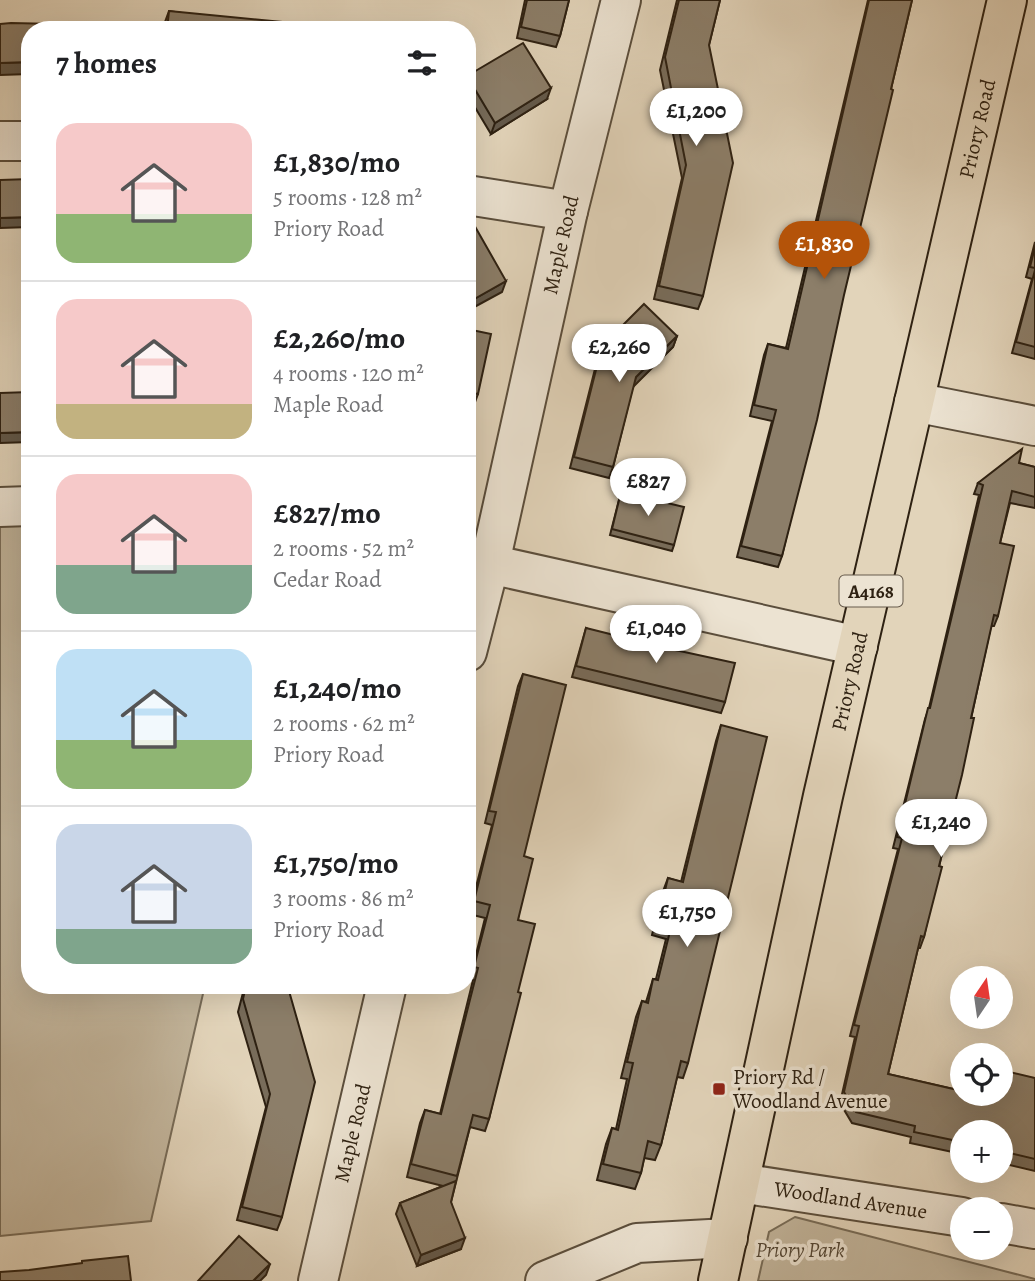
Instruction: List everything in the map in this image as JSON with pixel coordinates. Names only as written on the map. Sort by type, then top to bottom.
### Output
[{"type":"main road","name":"Priory Road","points":[[718,1281],[785,963],[1007,0]]},
{"type":"street","name":"Maple Road","points":[[476,584],[479,561],[621,0]]},
{"type":"street","points":[[0,141],[21,141]]},
{"type":"street","points":[[476,196],[568,211]]},
{"type":"street","points":[[914,402],[1035,426]]},
{"type":"street","points":[[0,507],[21,506]]},
{"type":"street","points":[[479,561],[858,646]]},
{"type":"street","name":"Maple Road","points":[[318,1281],[385,994]]},
{"type":"street","name":"Woodland Avenue","points":[[740,1183],[950,1215]]},
{"type":"street","points":[[1013,1225],[1035,1229]]},
{"type":"street","points":[[545,1281],[637,1243],[728,1238]]},
{"type":"green space","points":[[21,522],[21,994],[203,994],[151,1221],[0,1236],[0,523]]},
{"type":"green space","name":"Priory Park","points":[[795,1217],[1035,1281],[758,1281],[769,1232]]},
{"type":"building","points":[[527,0],[569,0],[560,36],[521,27]]},
{"type":"building","points":[[679,0],[720,0],[709,45],[733,163],[703,296],[659,286],[686,165],[665,57]]},
{"type":"building","points":[[869,0],[912,0],[817,420],[782,556],[741,546],[776,410],[754,405],[768,344],[788,349]]},
{"type":"building","points":[[169,11],[272,21],[168,21]]},
{"type":"building","points":[[21,23],[21,62],[0,63],[0,24]]},
{"type":"building","points":[[523,43],[551,88],[495,123],[476,91],[476,71]]},
{"type":"building","points":[[21,179],[21,217],[0,218],[0,180]]},
{"type":"building","points":[[476,228],[506,281],[476,298]]},
{"type":"building","points":[[1035,247],[1035,268],[1030,267]]},
{"type":"building","points":[[1035,270],[1035,347],[1016,342]]},
{"type":"building","points":[[644,304],[677,336],[636,377],[613,467],[574,457],[602,346]]},
{"type":"building","points":[[476,331],[491,334],[476,394]]},
{"type":"building","points":[[21,392],[21,432],[0,433],[0,393]]},
{"type":"building","points":[[1022,449],[1019,463],[1035,467],[1035,497],[1012,491],[1000,543],[1014,546],[998,616],[994,615],[971,718],[974,718],[962,775],[939,866],[942,867],[924,937],[921,936],[888,1074],[950,1088],[950,1106],[1013,1106],[1013,1073],[1035,1078],[1035,1159],[1013,1154],[1013,1120],[950,1120],[950,1140],[914,1132],[915,1126],[856,1112],[844,1092],[859,1026],[854,1025],[902,838],[897,837],[983,485],[978,483]]},
{"type":"building","points":[[621,492],[684,507],[674,545],[612,529]]},
{"type":"building","points":[[586,628],[735,663],[725,702],[576,666]]},
{"type":"building","points":[[523,674],[566,685],[524,856],[533,859],[518,920],[535,924],[518,992],[521,993],[489,1119],[473,1115],[457,1176],[411,1164],[425,1110],[441,1114],[471,994],[476,994],[476,959],[490,905],[476,902],[496,812],[489,811]]},
{"type":"building","points":[[721,725],[767,737],[688,1063],[681,1061],[661,1145],[648,1141],[641,1173],[603,1164],[612,1128],[618,1130],[633,1063],[627,1062],[642,1001],[648,1003],[653,979],[658,980],[672,923],[658,919],[668,878],[683,882]]},
{"type":"building","points":[[244,994],[290,994],[315,1082],[282,1217],[242,1207],[270,1094],[243,999]]},
{"type":"building","points":[[456,1181],[451,1202],[465,1238],[421,1255],[400,1203]]},
{"type":"building","points":[[239,1236],[270,1264],[253,1281],[198,1281]]},
{"type":"building","points":[[128,1256],[131,1281],[0,1281],[0,1272]]},
{"type":"place","name":"Priory Rd / Woodland Avenue","points":[[719,1089]]}]
